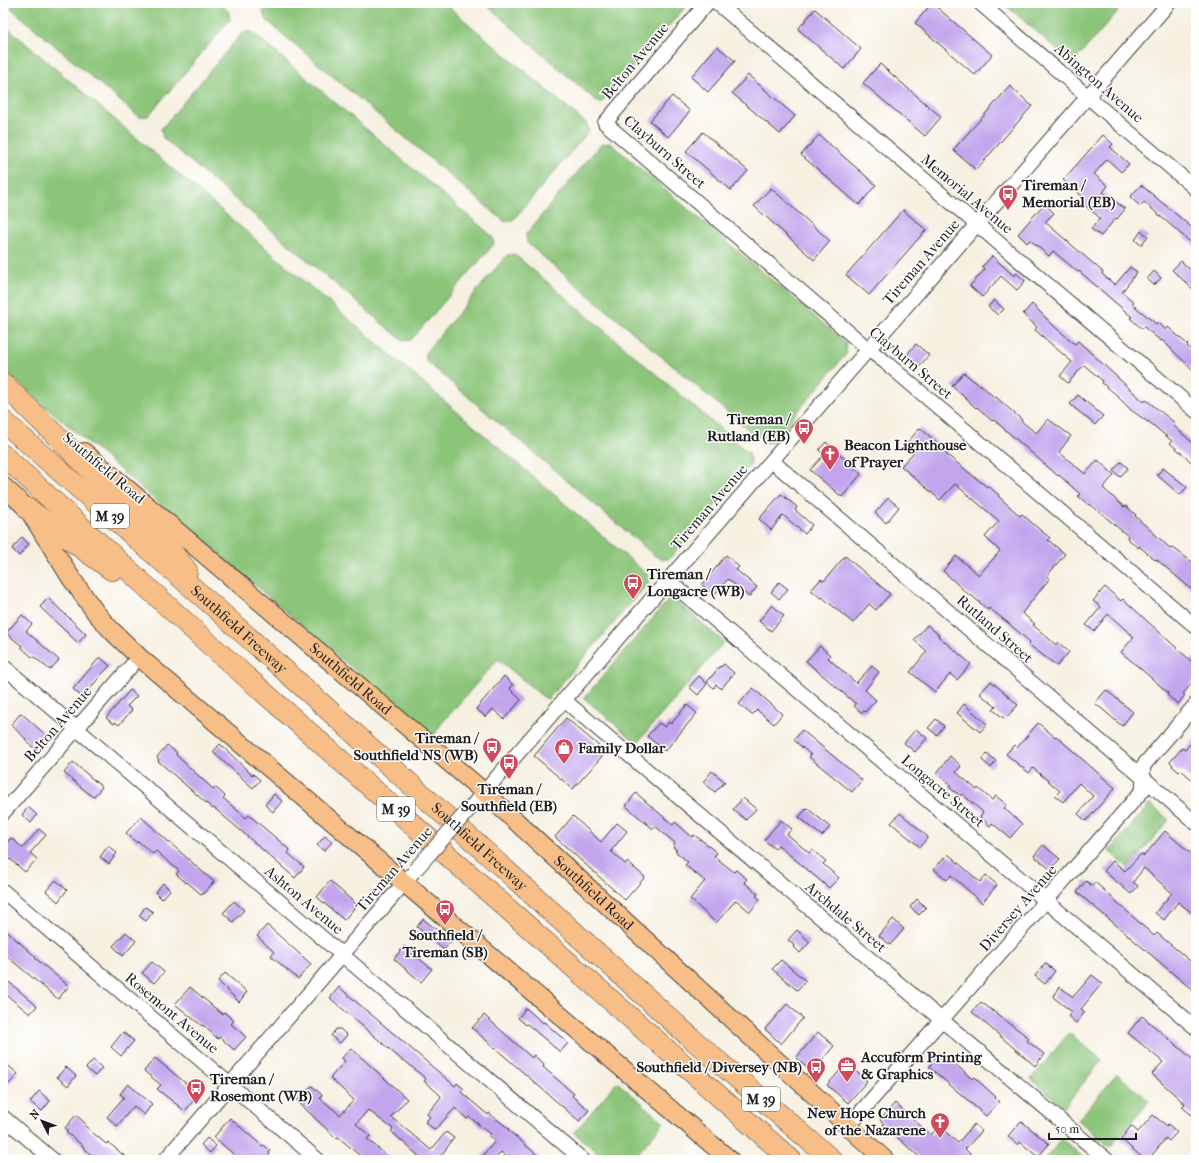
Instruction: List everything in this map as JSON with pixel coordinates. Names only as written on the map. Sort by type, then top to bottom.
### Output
[{"type":"highway","points":[[4,384],[169,548],[218,611]]},
{"type":"highway","name":"Southfield Freeway","points":[[3,421],[218,611],[691,1038],[832,1160]]},
{"type":"highway","name":"Southfield Freeway","points":[[3,455],[198,634],[791,1160]]},
{"type":"highway","points":[[28,509],[198,634]]},
{"type":"main road","name":"Southfield Road","points":[[4,384],[484,792],[885,1160]]},
{"type":"main road","points":[[3,486],[28,509],[84,598],[111,630],[139,657],[410,876],[730,1160]]},
{"type":"street","name":"Belton Avenue","points":[[605,123],[707,3]]},
{"type":"street","name":"Memorial Avenue","points":[[717,3],[1196,411]]},
{"type":"street","name":"Abington Avenue","points":[[980,3],[1196,189]]},
{"type":"street","name":"Tireman Avenue","points":[[165,1160],[410,876],[1170,3]]},
{"type":"street","name":"Clayburn Street","points":[[605,123],[868,349],[1196,627]]},
{"type":"street","name":"Rutland Street","points":[[772,461],[1196,823]]},
{"type":"street","name":"Longacre Street","points":[[668,580],[1196,1028]]},
{"type":"street","name":"Belton Avenue","points":[[3,813],[139,657]]},
{"type":"street","name":"Ashton Avenue","points":[[3,666],[583,1160]]},
{"type":"street","name":"Archdale Street","points":[[564,700],[1107,1160]]},
{"type":"street","name":"Diversey Avenue","points":[[849,1127],[1142,790],[1143,766],[1196,704]]},
{"type":"street","name":"Rosemont Avenue","points":[[3,891],[318,1160]]},
{"type":"street","points":[[3,1117],[53,1160]]},
{"type":"green space","points":[[8,3],[219,3],[229,12],[230,20],[148,116],[139,117],[13,10]]},
{"type":"green space","points":[[270,3],[444,3],[587,124],[589,131],[513,220],[505,222],[265,19],[263,11]]},
{"type":"green space","points":[[484,3],[689,3],[600,104]]},
{"type":"green space","points":[[1003,3],[1125,3],[1073,63]]},
{"type":"green space","points":[[3,24],[647,574],[649,582],[548,699],[542,696],[498,659],[441,724],[433,737],[3,370]]},
{"type":"green space","points":[[251,31],[492,236],[494,244],[411,340],[403,341],[163,138],[161,129],[243,32]]},
{"type":"green space","points":[[610,143],[845,342],[847,353],[772,442],[764,443],[527,243],[526,234],[601,144]]},
{"type":"green space","points":[[514,254],[749,453],[751,464],[669,559],[662,559],[655,556],[426,361],[425,353],[507,255]]},
{"type":"green space","points":[[671,597],[724,642],[637,743],[584,698]]},
{"type":"green space","points":[[1150,804],[1169,820],[1128,868],[1109,851]]},
{"type":"green space","points":[[1069,1033],[1102,1060],[1064,1107],[1031,1079]]},
{"type":"green space","points":[[1117,1074],[1149,1101],[1110,1147],[1078,1120]]},
{"type":"green space","points":[[617,1082],[664,1122],[632,1160],[607,1160],[574,1133]]},
{"type":"green space","points":[[1062,1139],[1086,1160],[1044,1160]]},
{"type":"building","points":[[932,3],[992,55],[975,75],[915,23]]},
{"type":"building","points":[[815,9],[861,49],[844,69],[798,29]]},
{"type":"building","points":[[717,46],[735,61],[708,92],[691,77]]},
{"type":"building","points":[[880,64],[941,117],[925,136],[863,83]]},
{"type":"building","points":[[748,75],[795,116],[780,134],[732,93]]},
{"type":"building","points":[[1010,86],[1032,106],[976,170],[953,150]]},
{"type":"building","points":[[672,96],[690,111],[668,137],[650,121]]},
{"type":"building","points":[[703,132],[748,171],[731,190],[686,151]]},
{"type":"building","points":[[819,135],[876,185],[859,205],[801,155]]},
{"type":"building","points":[[1103,135],[1113,144],[1110,147],[1129,164],[1121,172],[1107,159],[1094,174],[1108,186],[1103,192],[1125,209],[1101,236],[1091,229],[1100,218],[1081,202],[1084,198],[1063,180]]},
{"type":"building","points":[[1141,185],[1196,231],[1196,247],[1144,202],[1140,206],[1130,197]]},
{"type":"building","points":[[771,188],[830,241],[814,260],[754,206]]},
{"type":"building","points":[[1044,204],[1054,213],[1045,222],[1103,272],[1102,274],[1115,285],[1130,267],[1137,272],[1122,292],[1134,302],[1132,304],[1156,324],[1158,322],[1166,330],[1168,327],[1188,345],[1187,346],[1196,354],[1196,373],[1162,340],[1161,341],[1144,327],[1142,329],[1130,318],[1132,317],[1079,271],[1078,272],[1053,251],[1049,256],[1030,240],[1027,243],[1018,234]]},
{"type":"building","points":[[903,210],[926,230],[869,295],[846,275]]},
{"type":"building","points":[[1141,231],[1148,236],[1141,245],[1135,240]]},
{"type":"building","points":[[992,256],[1014,276],[1016,273],[1025,281],[1017,290],[1001,276],[982,297],[970,286],[985,269],[982,267]]},
{"type":"building","points":[[1181,261],[1196,275],[1196,292],[1172,270]]},
{"type":"building","points":[[1154,271],[1161,278],[1154,285],[1147,279]]},
{"type":"building","points":[[994,300],[1004,309],[998,315],[988,307]]},
{"type":"building","points":[[1032,304],[1075,344],[1078,341],[1144,402],[1146,400],[1175,423],[1173,425],[1196,446],[1196,466],[1170,443],[1172,441],[1148,421],[1131,410],[1119,397],[1102,383],[1103,381],[1084,365],[1068,383],[1060,376],[1072,362],[1035,330],[1037,327],[1023,314]]},
{"type":"building","points":[[916,344],[929,355],[918,368],[905,357]]},
{"type":"building","points":[[964,373],[979,385],[980,384],[995,398],[996,397],[1036,433],[1048,419],[1071,436],[1059,452],[1085,474],[1098,460],[1114,475],[1103,488],[1124,507],[1126,506],[1170,548],[1172,547],[1196,565],[1196,593],[1156,559],[1155,560],[1139,546],[1138,548],[1127,538],[1128,536],[1090,504],[1089,505],[1078,496],[1080,494],[1059,475],[1058,476],[994,420],[992,421],[977,407],[976,408],[952,386]]},
{"type":"building","points":[[1078,395],[1103,416],[1095,425],[1070,404]]},
{"type":"building","points":[[920,428],[948,452],[946,454],[999,495],[998,496],[1020,516],[1022,514],[1050,538],[1048,540],[1065,554],[1047,576],[1050,578],[1022,613],[1056,645],[1058,642],[1069,652],[1057,666],[1028,644],[1030,642],[1007,622],[989,608],[988,610],[971,595],[970,596],[943,571],[956,556],[979,575],[1000,551],[985,537],[999,521],[955,484],[940,500],[901,466],[915,451],[907,443]]},
{"type":"building","name":"Beacon Lighthouse of Prayer","points":[[826,442],[861,474],[842,497],[810,470],[824,455],[819,450]]},
{"type":"building","points":[[1121,462],[1128,468],[1120,477],[1113,471]]},
{"type":"building","points":[[1163,468],[1187,487],[1180,495],[1157,475]]},
{"type":"building","points":[[781,494],[797,507],[795,510],[812,525],[805,534],[783,515],[771,530],[759,519]]},
{"type":"building","points":[[888,498],[899,507],[886,523],[875,513]]},
{"type":"building","points":[[22,537],[29,544],[19,556],[12,549]]},
{"type":"building","points":[[726,555],[739,567],[736,570],[757,587],[749,597],[728,579],[714,595],[702,585]]},
{"type":"building","points":[[845,556],[890,594],[876,610],[869,604],[853,623],[822,597],[821,598],[811,590],[821,579],[824,581]]},
{"type":"building","points":[[779,582],[788,589],[779,599],[771,592]]},
{"type":"building","points":[[1105,587],[1121,601],[1123,599],[1191,661],[1196,655],[1196,678],[1183,694],[1185,695],[1178,704],[1167,695],[1168,693],[1156,682],[1121,652],[1134,637],[1108,614],[1094,631],[1086,625],[1101,607],[1093,601]]},
{"type":"building","points":[[48,598],[86,634],[78,643],[40,607]]},
{"type":"building","points":[[772,605],[784,616],[771,631],[759,621]]},
{"type":"building","points":[[22,615],[32,624],[26,631],[59,660],[50,670],[33,656],[32,657],[21,647],[22,646],[6,633]]},
{"type":"building","points":[[927,625],[971,664],[957,680],[950,674],[935,692],[910,672],[927,651],[914,640]]},
{"type":"building","points":[[820,646],[830,655],[828,658],[856,683],[872,666],[879,672],[865,690],[876,700],[865,712],[864,711],[862,713],[854,706],[856,704],[806,661]]},
{"type":"building","points":[[100,657],[110,666],[83,698],[73,689]]},
{"type":"building","points":[[724,664],[734,673],[721,689],[716,684],[714,688],[707,682],[720,666],[721,667]]},
{"type":"building","points":[[504,676],[513,685],[510,689],[521,700],[504,719],[493,709],[486,717],[476,709]]},
{"type":"building","points":[[699,676],[707,684],[698,695],[689,687]]},
{"type":"building","points":[[991,681],[1018,705],[1005,719],[993,710],[996,707],[980,694]]},
{"type":"building","points":[[753,688],[782,714],[774,724],[757,710],[752,715],[739,704]]},
{"type":"building","points":[[130,690],[137,696],[127,706],[132,710],[119,725],[115,722],[114,724],[106,718]]},
{"type":"building","points":[[1106,690],[1133,712],[1122,726],[1095,703]]},
{"type":"building","points":[[964,704],[987,724],[980,732],[957,713]]},
{"type":"building","points":[[687,705],[697,713],[665,751],[647,736],[659,723],[665,727],[669,722],[671,724]]},
{"type":"building","points":[[21,713],[47,736],[44,738],[46,740],[37,751],[11,725]]},
{"type":"building","points":[[566,718],[606,752],[573,789],[534,756]]},
{"type":"building","points":[[936,719],[944,726],[937,735],[928,728]]},
{"type":"building","points":[[1038,723],[1055,737],[1056,736],[1115,788],[1086,821],[1078,814],[1093,796],[1079,783],[1063,802],[1055,796],[1060,791],[1033,768],[1029,773],[1006,754],[1014,745],[1017,748]]},
{"type":"building","points":[[916,729],[927,738],[915,752],[904,743]]},
{"type":"building","points":[[802,730],[862,780],[852,792],[809,757],[811,755],[794,740]]},
{"type":"building","points":[[1196,737],[1196,783],[1181,770],[1179,772],[1170,762],[1182,748],[1185,750]]},
{"type":"building","points":[[220,744],[252,775],[253,774],[260,780],[253,788],[213,752]]},
{"type":"building","points":[[167,745],[213,789],[215,787],[225,796],[223,798],[246,818],[249,815],[290,850],[288,853],[304,867],[295,878],[158,761],[159,760],[157,757]]},
{"type":"building","points":[[987,753],[996,761],[991,768],[982,760]]},
{"type":"building","points":[[950,756],[961,766],[956,772],[977,790],[978,788],[992,800],[996,796],[1007,805],[1004,808],[1022,824],[1010,838],[992,823],[990,826],[980,817],[983,812],[962,794],[960,796],[949,787],[951,785],[937,773]]},
{"type":"building","points":[[73,762],[102,787],[93,797],[64,773]]},
{"type":"building","points":[[712,771],[725,782],[715,792],[703,782]]},
{"type":"building","points":[[636,793],[673,825],[675,822],[692,837],[694,835],[704,842],[717,853],[714,856],[734,872],[736,870],[747,879],[744,882],[758,894],[756,896],[760,899],[750,912],[736,900],[716,923],[690,899],[705,881],[685,865],[688,862],[675,851],[677,850],[673,847],[675,843],[655,826],[653,829],[626,806]]},
{"type":"building","points":[[274,794],[282,801],[273,812],[265,805]]},
{"type":"building","points":[[743,798],[756,809],[746,820],[733,809]]},
{"type":"building","points":[[28,807],[37,815],[31,823],[22,815]]},
{"type":"building","points":[[807,808],[830,827],[822,836],[799,817]]},
{"type":"building","points":[[900,813],[928,837],[920,847],[891,823]]},
{"type":"building","points":[[573,816],[601,842],[617,823],[627,831],[611,851],[625,864],[627,862],[645,877],[625,900],[555,837]]},
{"type":"building","points":[[141,817],[214,882],[202,895],[176,874],[179,871],[156,851],[153,854],[126,833]]},
{"type":"building","points":[[781,820],[792,829],[787,834],[809,853],[812,850],[826,861],[823,864],[839,878],[829,888],[778,845],[775,849],[764,840]]},
{"type":"building","points":[[39,829],[46,835],[30,853],[37,859],[25,872],[3,855],[3,847],[11,838],[23,848]]},
{"type":"building","points":[[1165,831],[1196,858],[1196,908],[1192,913],[1178,902],[1164,920],[1155,913],[1172,893],[1144,868],[1133,882],[1138,886],[1131,894],[1104,871],[1113,861],[1125,871],[1141,854],[1144,856]]},
{"type":"building","points":[[325,836],[332,842],[324,851],[317,845]]},
{"type":"building","points":[[1043,845],[1060,859],[1050,869],[1034,856]]},
{"type":"building","points":[[108,846],[117,853],[109,864],[100,857]]},
{"type":"building","points":[[948,854],[980,882],[986,875],[997,885],[982,903],[951,875],[947,880],[934,869]]},
{"type":"building","points":[[56,880],[67,890],[58,902],[46,891]]},
{"type":"building","points":[[330,881],[357,905],[344,920],[317,897]]},
{"type":"building","points":[[1086,881],[1092,886],[1095,882],[1154,936],[1157,933],[1196,966],[1196,993],[1077,892]]},
{"type":"building","points":[[163,883],[170,890],[162,899],[155,892]]},
{"type":"building","points":[[917,899],[926,908],[919,915],[910,907]]},
{"type":"building","points":[[234,901],[244,910],[233,922],[223,913]]},
{"type":"building","points":[[145,907],[153,912],[146,921],[139,916]]},
{"type":"building","points":[[423,919],[451,941],[444,950],[417,927]]},
{"type":"building","points":[[893,919],[904,929],[890,945],[879,936]]},
{"type":"building","points":[[267,925],[311,964],[298,979],[271,956],[274,952],[257,936]]},
{"type":"building","points":[[3,928],[36,957],[35,958],[69,986],[58,999],[3,953]]},
{"type":"building","points":[[797,930],[810,942],[800,953],[788,940]]},
{"type":"building","points":[[126,932],[136,941],[123,956],[113,946]]},
{"type":"building","points":[[404,946],[432,969],[421,982],[394,959]]},
{"type":"building","points":[[781,960],[806,981],[797,990],[772,969]]},
{"type":"building","points":[[152,962],[164,972],[154,983],[142,973]]},
{"type":"building","points":[[1045,963],[1055,971],[1045,984],[1035,976]]},
{"type":"building","points":[[225,973],[247,992],[239,1002],[218,981]]},
{"type":"building","points":[[1092,975],[1102,983],[1081,1009],[1085,1012],[1076,1023],[1068,1016],[1072,1012],[1053,997],[1060,987],[1073,997]]},
{"type":"building","points":[[3,977],[37,1006],[30,1014],[3,992]]},
{"type":"building","points":[[190,987],[222,1014],[224,1012],[234,1021],[231,1024],[246,1037],[234,1050],[220,1037],[218,1039],[203,1025],[202,1026],[175,1004]]},
{"type":"building","points":[[339,987],[455,1086],[457,1083],[464,1089],[461,1092],[488,1115],[489,1113],[509,1129],[508,1130],[543,1160],[511,1160],[501,1152],[494,1160],[479,1160],[495,1141],[489,1136],[491,1134],[469,1117],[467,1119],[455,1108],[435,1130],[425,1122],[430,1117],[427,1114],[441,1097],[440,1095],[424,1081],[426,1079],[330,998]]},
{"type":"building","points":[[981,1002],[1029,1038],[1027,1041],[1044,1054],[1035,1066],[972,1012]]},
{"type":"building","points":[[787,1004],[803,1018],[781,1044],[765,1029]]},
{"type":"building","points":[[526,1008],[568,1043],[560,1052],[518,1018]]},
{"type":"building","points":[[484,1015],[532,1058],[534,1055],[544,1065],[543,1067],[574,1094],[572,1096],[589,1110],[579,1121],[472,1028]]},
{"type":"building","points":[[1142,1016],[1196,1062],[1196,1110],[1192,1115],[1182,1107],[1185,1104],[1152,1074],[1163,1062],[1128,1033]]},
{"type":"building","points":[[336,1029],[340,1029],[347,1035],[340,1043],[331,1036]]},
{"type":"building","points":[[123,1032],[134,1041],[121,1056],[111,1047]]},
{"type":"building","points":[[818,1032],[834,1046],[812,1072],[796,1058]]},
{"type":"building","points":[[351,1048],[407,1099],[391,1117],[431,1150],[446,1132],[454,1138],[440,1157],[443,1160],[423,1160],[391,1131],[393,1129],[368,1110],[356,1124],[370,1136],[367,1139],[392,1160],[365,1160],[338,1137],[336,1138],[297,1101],[312,1086],[322,1095],[320,1098],[340,1115],[354,1100],[330,1078],[345,1061],[342,1058]]},
{"type":"building","points":[[942,1052],[972,1079],[974,1077],[996,1097],[995,1098],[999,1102],[986,1116],[929,1067]]},
{"type":"building","points":[[155,1058],[199,1094],[185,1111],[157,1089],[161,1085],[144,1071]]},
{"type":"building","points":[[93,1060],[102,1068],[95,1076],[86,1068]]},
{"type":"building","points":[[3,1061],[18,1074],[9,1084],[3,1079]]},
{"type":"building","name":"Accuform Printing & Graphics","points":[[847,1063],[867,1081],[848,1103],[827,1085]]},
{"type":"building","points":[[66,1067],[76,1076],[68,1086],[57,1077]]},
{"type":"building","points":[[128,1084],[152,1104],[144,1115],[134,1106],[117,1126],[107,1117],[124,1097],[120,1094]]},
{"type":"building","points":[[39,1091],[50,1101],[42,1111],[30,1102]]},
{"type":"building","points":[[895,1103],[931,1135],[939,1126],[958,1143],[974,1124],[982,1131],[965,1149],[976,1160],[923,1160],[883,1125],[884,1124],[880,1120]]},
{"type":"building","points":[[76,1115],[86,1124],[85,1126],[106,1144],[108,1142],[129,1160],[97,1160],[66,1132],[68,1130],[65,1128]]},
{"type":"building","points":[[1153,1115],[1167,1126],[1168,1124],[1177,1132],[1169,1141],[1166,1138],[1148,1160],[1145,1160],[1121,1139],[1131,1126],[1138,1132]]},
{"type":"building","points":[[230,1118],[262,1146],[264,1145],[270,1151],[270,1154],[265,1160],[240,1160],[214,1137]]},
{"type":"building","points":[[1021,1121],[1049,1144],[1038,1157],[1020,1142],[1018,1145],[1008,1136]]},
{"type":"building","points":[[207,1138],[216,1146],[210,1153],[201,1145]]},
{"type":"place","name":"Tireman / Memorial (EB)","points":[[1008,211]]},
{"type":"place","name":"Tireman / Rutland (EB)","points":[[804,445]]},
{"type":"place","name":"Beacon Lighthouse of Prayer","points":[[830,471]]},
{"type":"place","name":"Tireman / Longacre (WB)","points":[[633,600]]},
{"type":"place","name":"Tireman / Southfield NS (WB)","points":[[492,764]]},
{"type":"place","name":"Family Dollar","points":[[564,765]]},
{"type":"place","name":"Tireman / Southfield (EB)","points":[[509,780]]},
{"type":"place","name":"Southfield / Tireman (SB)","points":[[445,926]]},
{"type":"place","name":"Accuform Printing & Graphics","points":[[847,1083]]},
{"type":"place","name":"Southfield / Diversey (NB)","points":[[816,1084]]},
{"type":"place","name":"Tireman / Rosemont (WB)","points":[[196,1105]]},
{"type":"place","name":"New Hope Church of the Nazarene","points":[[940,1139]]}]
